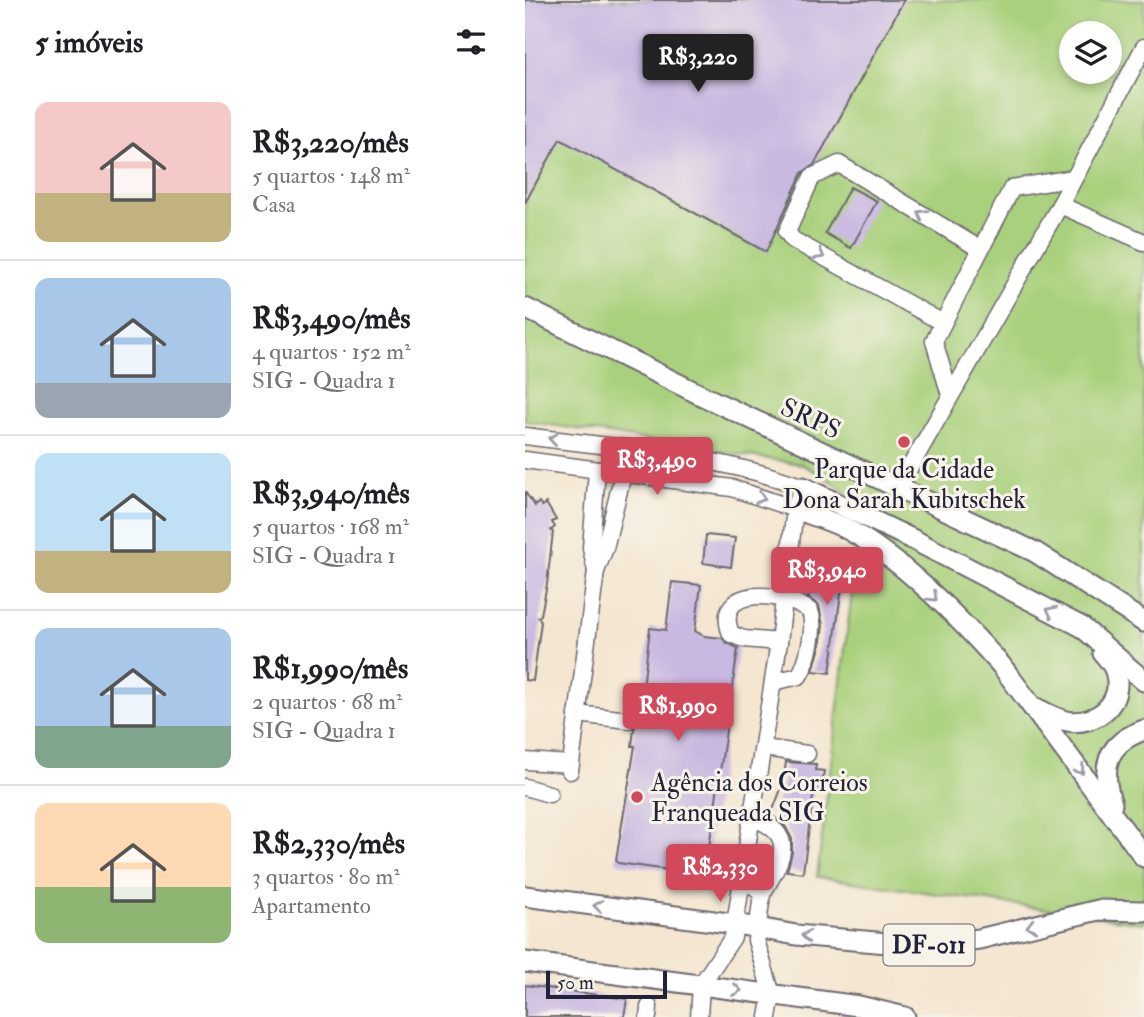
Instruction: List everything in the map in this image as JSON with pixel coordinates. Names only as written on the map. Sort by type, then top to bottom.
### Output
[{"type":"main road","name":"SRPS","points":[[525,309],[1035,552],[1144,622]]},
{"type":"main road","points":[[803,487],[912,539],[1082,627],[1144,681]]},
{"type":"main road","points":[[795,509],[844,527],[887,554],[981,641],[1033,705],[1144,857]]},
{"type":"main road","points":[[1033,705],[1067,721],[1095,719],[1107,711],[1118,685],[1115,669],[1082,627]]},
{"type":"main road","points":[[1117,818],[1105,781],[1108,760],[1115,748],[1144,730]]},
{"type":"main road","name":"DF-011","points":[[525,896],[734,931],[758,928],[796,935],[922,946],[979,939],[1098,910],[1144,911]]},
{"type":"main road","points":[[525,961],[859,1006],[905,1017]]},
{"type":"street","points":[[898,488],[1060,205],[1144,47]]},
{"type":"street","points":[[943,323],[793,240],[787,232],[812,177],[839,164],[981,249]]},
{"type":"street","points":[[950,395],[934,341],[1012,188],[1074,178]]},
{"type":"street","points":[[1060,205],[1144,242]]},
{"type":"street","points":[[525,436],[733,465],[764,472],[803,487],[795,509],[779,642],[734,931],[701,985],[699,1017]]},
{"type":"street","points":[[525,460],[732,488],[795,509]]},
{"type":"street","points":[[596,571],[591,548],[597,470]]},
{"type":"street","points":[[525,761],[571,768],[596,571],[605,548],[623,474]]},
{"type":"street","points":[[773,682],[799,676],[806,665],[812,625],[810,611],[802,604],[784,599],[750,596],[741,598],[731,606],[727,624],[731,634],[736,637],[779,642]]},
{"type":"street","points":[[577,714],[629,720]]},
{"type":"street","points":[[763,748],[807,754]]},
{"type":"street","points":[[525,787],[549,794]]},
{"type":"street","points":[[752,818],[776,830],[780,839],[781,862],[762,894],[756,940],[772,995],[768,1017]]},
{"type":"street","points":[[743,876],[762,894]]},
{"type":"green space","name":"Parque da Cidade Dona Sarah Kubitschek","points":[[525,0],[1144,0],[1144,923],[817,877],[858,542],[853,511],[844,492],[828,479],[801,464],[525,421]]},
{"type":"building","points":[[525,0],[904,0],[814,165],[802,173],[766,252],[560,139],[525,203]]},
{"type":"building","points":[[850,187],[877,201],[851,248],[825,233]]},
{"type":"building","points":[[525,492],[535,506],[539,502],[542,506],[546,503],[556,520],[552,522],[555,527],[551,530],[553,532],[547,584],[541,615],[538,617],[541,622],[533,681],[525,680]]},
{"type":"building","points":[[706,535],[735,538],[731,567],[703,563]]},
{"type":"building","points":[[814,560],[845,564],[830,673],[813,671],[823,626],[819,605],[808,598]]},
{"type":"building","points":[[672,582],[701,585],[695,631],[704,636],[722,638],[738,648],[705,875],[618,863],[616,860],[635,746],[632,746],[634,729],[639,722],[650,628],[666,630]]},
{"type":"building","points":[[786,762],[816,764],[815,770],[824,771],[821,790],[814,789],[803,873],[787,871],[792,839],[785,826],[771,815],[783,784]]},
{"type":"building","points":[[525,985],[627,999],[624,1017],[525,1017]]},
{"type":"place","name":"Parque da Cidade Dona Sarah Kubitschek","points":[[904,442]]},
{"type":"place","name":"Agência dos Correios Franqueada SIG","points":[[637,797]]}]
